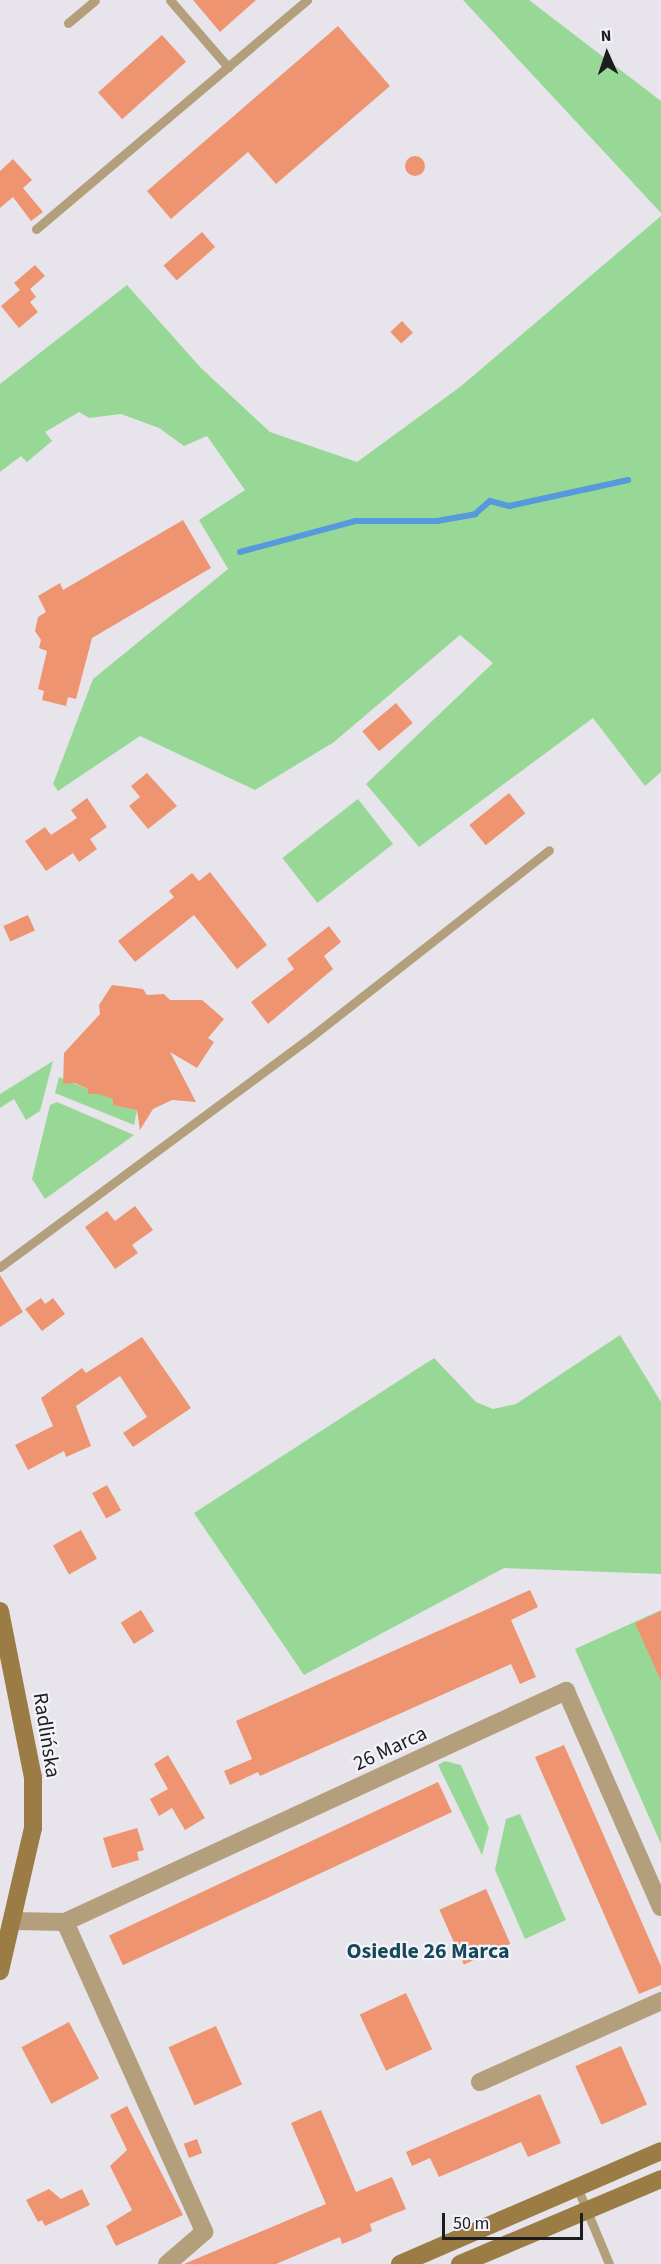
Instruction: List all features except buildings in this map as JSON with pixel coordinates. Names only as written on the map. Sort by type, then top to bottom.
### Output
[{"type":"main road","name":"Radlińska","points":[[0,1611],[33,1777],[30,1849],[0,1971]]},
{"type":"main road","points":[[400,2264],[661,2151]]},
{"type":"main road","points":[[460,2264],[661,2179]]},
{"type":"street","name":"26 Marca","points":[[13,1921],[64,1922],[567,1691],[661,1907]]},
{"type":"street","points":[[64,1922],[204,2232],[167,2264]]},
{"type":"street","points":[[480,2082],[661,2001]]},
{"type":"lane","points":[[68,22],[95,0]]},
{"type":"lane","points":[[170,0],[228,67]]},
{"type":"lane","points":[[36,229],[307,0]]},
{"type":"lane","points":[[0,1267],[304,1042],[549,850]]},
{"type":"lane","points":[[578,2187],[609,2264]]},
{"type":"green space","points":[[463,0],[529,0],[661,101],[661,213]]},
{"type":"green space","points":[[661,216],[661,772],[645,786],[593,718],[419,847],[366,784],[493,663],[460,635],[334,742],[255,790],[140,736],[58,791],[53,784],[93,679],[228,569],[199,520],[245,490],[207,436],[184,446],[159,428],[121,414],[89,418],[79,412],[45,432],[52,441],[27,462],[21,456],[0,472],[0,384],[127,285],[201,368],[270,432],[357,462],[460,387]]},
{"type":"green space","points":[[358,799],[393,844],[317,903],[282,858]]},
{"type":"green space","points":[[53,1061],[40,1111],[26,1120],[14,1099],[0,1108],[0,1094]]},
{"type":"green space","points":[[59,1077],[88,1089],[88,1094],[91,1090],[113,1099],[113,1105],[116,1101],[137,1110],[134,1125],[55,1093]]},
{"type":"green space","points":[[57,1102],[134,1135],[45,1199],[32,1179],[50,1105]]},
{"type":"green space","points":[[620,1335],[661,1402],[661,1574],[504,1568],[304,1675],[194,1513],[434,1358],[476,1402],[493,1409],[516,1404]]},
{"type":"green space","points":[[661,1610],[661,1844],[575,1649]]},
{"type":"green space","points":[[445,1761],[461,1765],[489,1828],[482,1855],[438,1765]]},
{"type":"green space","points":[[520,1814],[566,1920],[525,1939],[495,1870],[506,1819]]},
{"type":"waterway","points":[[240,552],[356,521],[437,521],[475,514],[490,501],[509,506],[628,480]]},
{"type":"district","name":"Osiedle 26 Marca","points":[[428,1952]]}]
